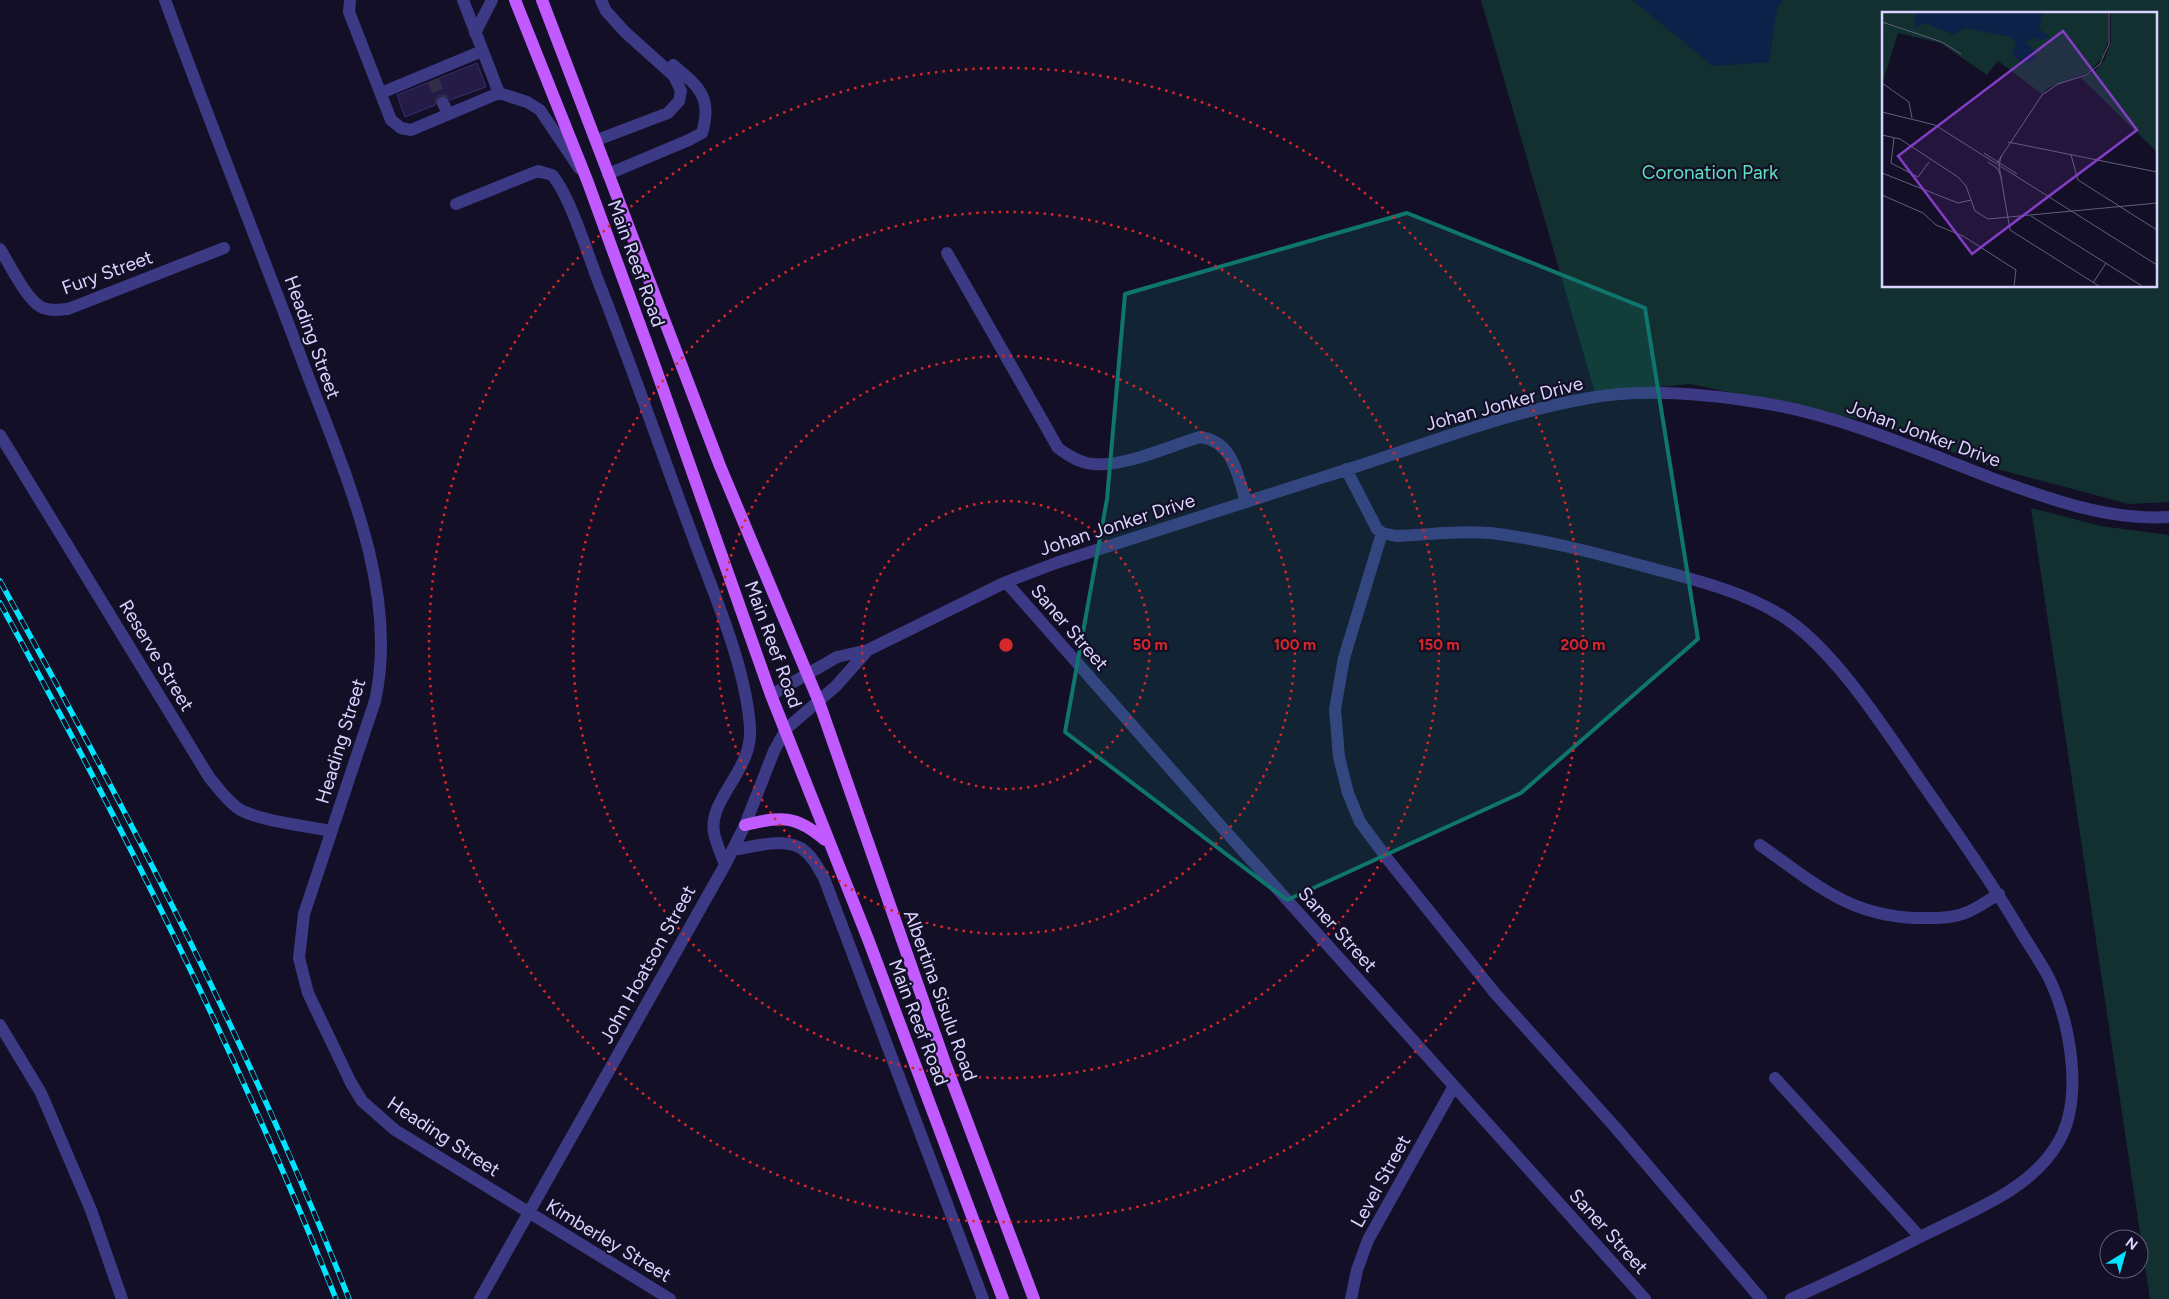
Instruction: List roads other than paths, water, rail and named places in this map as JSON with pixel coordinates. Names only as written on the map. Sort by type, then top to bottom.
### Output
[{"type":"main road","name":"Main Reef Road","points":[[515,0],[587,180],[659,376],[771,695],[786,729],[827,842],[868,939],[1003,1299]]},
{"type":"main road","name":"Main Reef Road","points":[[542,0],[720,466],[797,645],[819,702]]},
{"type":"main road","name":"Albertina Sisulu Road","points":[[819,702],[944,1060],[1034,1299]]},
{"type":"main road","points":[[745,826],[765,821],[787,819],[809,826],[827,842]]},
{"type":"street","name":"Heading Street","points":[[165,0],[255,233],[357,508],[372,561],[380,624],[381,671],[375,701],[304,914],[300,958],[308,993],[351,1083],[362,1101],[395,1130],[528,1212]]},
{"type":"street","points":[[350,0],[349,12],[391,120],[400,128],[411,130],[445,108],[499,93],[527,102],[540,110],[587,180]]},
{"type":"street","points":[[463,0],[499,93]]},
{"type":"street","points":[[475,33],[492,0]]},
{"type":"street","points":[[597,140],[660,118],[672,110],[679,101],[681,91],[678,80],[647,50],[624,32],[606,11],[601,0]]},
{"type":"street","points":[[608,174],[702,133],[706,107],[699,89],[672,64],[647,50]]},
{"type":"street","points":[[381,93],[432,76],[482,51]]},
{"type":"street","points":[[456,204],[538,171],[552,175],[564,196],[615,324],[714,594],[745,695],[750,729],[748,746],[740,772],[716,809],[714,821],[714,832],[725,865]]},
{"type":"street","name":"Fury Street","points":[[0,249],[32,300],[42,307],[56,310],[68,309],[224,248]]},
{"type":"street","points":[[947,253],[1058,448],[1073,459],[1093,464],[1120,462],[1200,437],[1211,438],[1221,445],[1231,457],[1246,501]]},
{"type":"street","name":"Johan Jonker Drive","points":[[771,695],[837,657],[868,650],[1006,582],[1056,563],[1513,417],[1590,398],[1635,394],[1716,396],[1765,403],[1829,419],[2045,497],[2086,509],[2169,517]]},
{"type":"street","name":"Reserve Street","points":[[0,435],[209,777],[221,792],[240,810],[252,815],[331,831]]},
{"type":"street","points":[[1346,470],[1377,529],[1382,533],[1396,536],[1486,533],[1529,539],[1674,574],[1723,590],[1778,614],[1805,633],[1826,654],[1895,745],[1999,894],[2050,980],[2062,1015],[2071,1056],[2073,1091],[2060,1139],[2039,1167],[2008,1191],[1874,1262],[1791,1299]]},
{"type":"street","points":[[1382,533],[1344,658],[1334,709],[1339,756],[1348,793],[1360,822],[1494,992],[1615,1127],[1761,1299]]},
{"type":"street","name":"Saner Street","points":[[1006,582],[1132,727],[1645,1299]]},
{"type":"street","name":"Johan Jonker Drive","points":[[786,729],[819,702],[868,650]]},
{"type":"street","name":"John Hoatson Street","points":[[528,1212],[725,865],[745,826],[774,751],[786,729]]},
{"type":"street","points":[[733,850],[786,843],[798,846],[807,852],[824,878],[983,1299]]},
{"type":"street","points":[[1760,844],[1833,896],[1852,906],[1882,915],[1947,918],[1967,913],[1999,894]]},
{"type":"street","points":[[0,1026],[42,1093],[91,1210],[122,1299]]},
{"type":"street","points":[[1775,1078],[1920,1237]]},
{"type":"street","name":"Level Street","points":[[1351,1299],[1357,1270],[1368,1240],[1454,1086]]},
{"type":"street","points":[[480,1299],[528,1212]]},
{"type":"street","name":"Kimberley Street","points":[[528,1212],[670,1299]]},
{"type":"water","points":[[1632,0],[1783,0],[1777,9],[1769,62],[1713,66]]},
{"type":"tunnel","points":[[433,80],[443,103]]},
{"type":"railway","points":[[0,581],[142,845],[230,1024],[272,1115],[349,1299]]},
{"type":"railway","points":[[0,603],[91,773],[179,946],[261,1121],[336,1299]]},
{"type":"park label","name":"Coronation Park","points":[[1710,172]]}]
